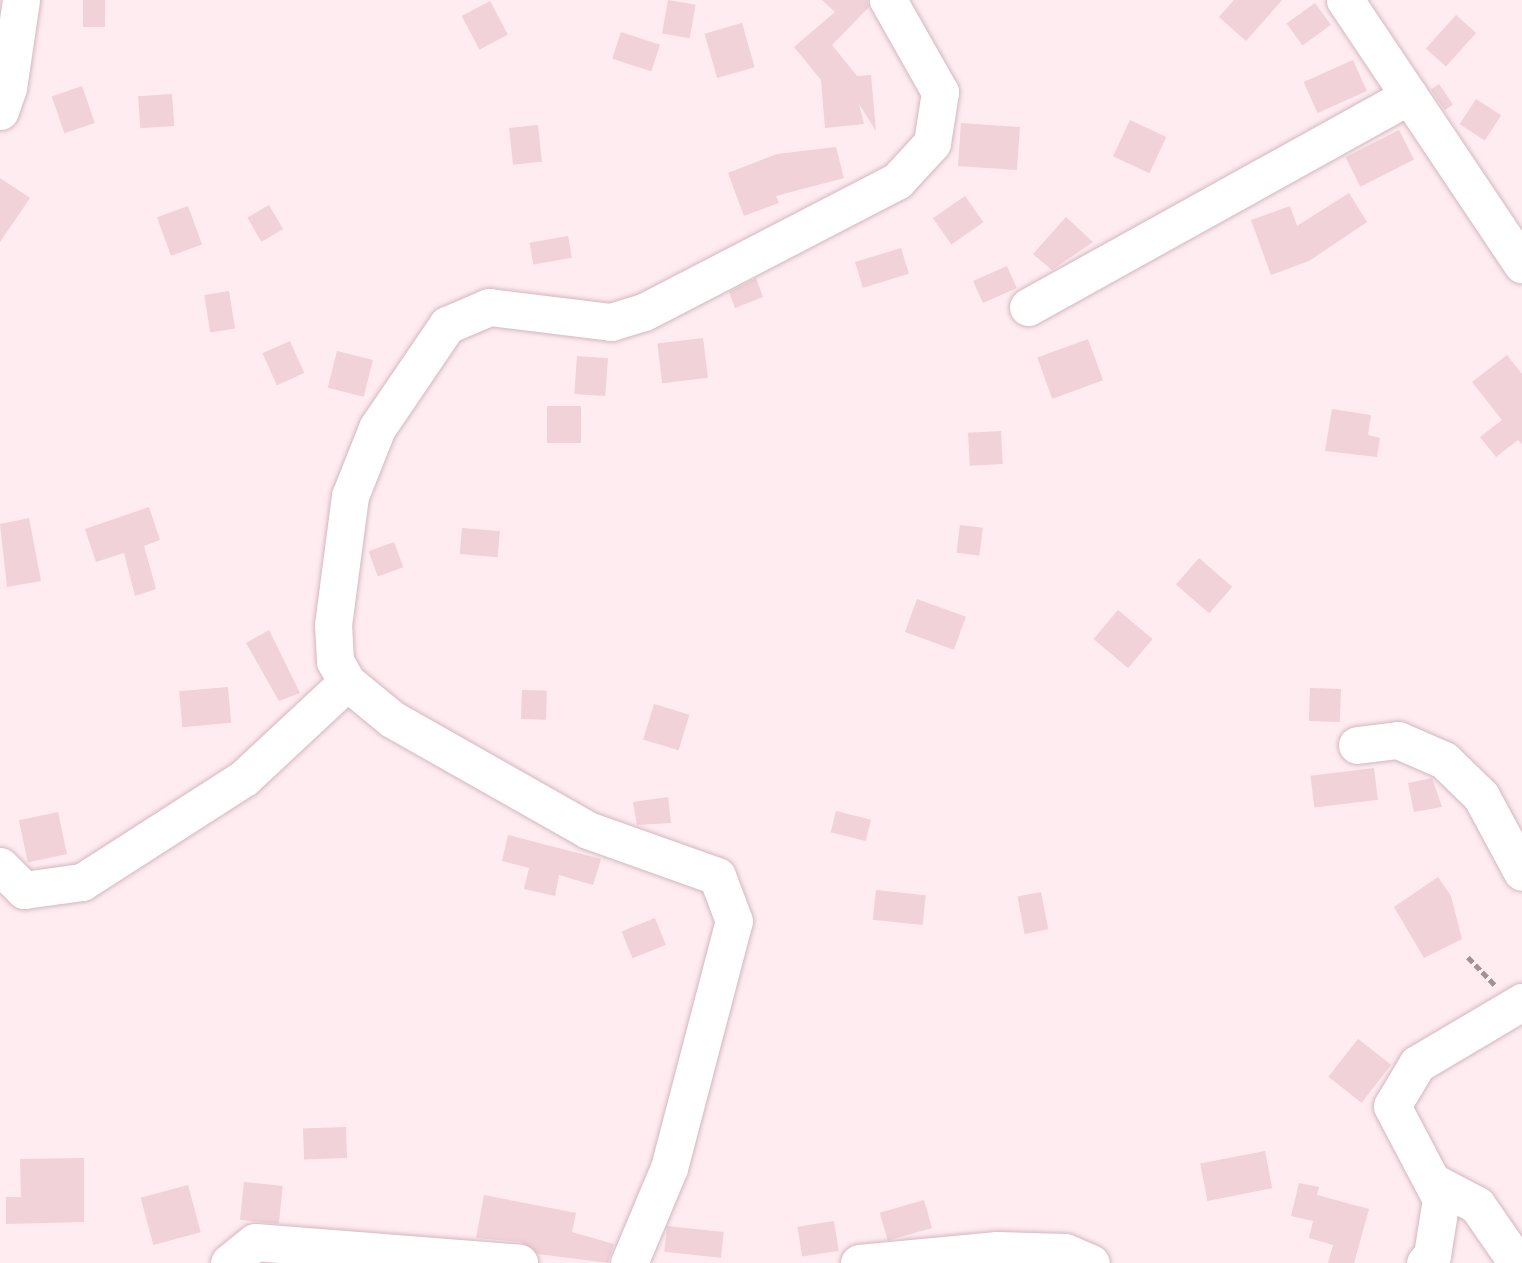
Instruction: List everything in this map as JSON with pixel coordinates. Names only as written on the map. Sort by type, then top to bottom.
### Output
[{"type":"street","points":[[0,111],[8,88],[21,0]]},
{"type":"street","points":[[629,1263],[669,1168],[734,922],[717,876],[588,830],[392,719],[347,682],[335,661],[333,625],[350,496],[377,428],[447,325],[489,307],[611,322],[644,312],[897,181],[932,143],[940,92],[888,0]]},
{"type":"street","points":[[1345,0],[1522,264]]},
{"type":"street","points":[[1028,307],[1409,96]]},
{"type":"street","points":[[0,866],[24,891],[82,882],[244,778],[347,682]]},
{"type":"street","points":[[1357,745],[1398,740],[1444,760],[1481,796],[1522,872]]},
{"type":"street","points":[[1425,1263],[1432,1255],[1441,1199],[1392,1106],[1417,1064],[1522,1002]]},
{"type":"street","points":[[1433,1182],[1477,1205],[1517,1263]]},
{"type":"street","points":[[229,1263],[255,1242],[519,1263]]},
{"type":"street","points":[[859,1263],[997,1250],[1065,1252],[1091,1263]]},
{"type":"building","points":[[83,0],[105,0],[105,27],[83,27]]},
{"type":"building","points":[[668,0],[696,5],[690,38],[662,33]]},
{"type":"building","points":[[822,0],[867,0],[869,7],[832,45],[857,76],[871,75],[876,131],[859,104],[864,124],[825,128],[821,80],[794,47],[835,12]]},
{"type":"building","points":[[1234,0],[1282,0],[1246,41],[1219,17]]},
{"type":"building","points":[[490,1],[508,35],[480,50],[462,16]]},
{"type":"building","points":[[1315,3],[1331,25],[1303,45],[1287,24]]},
{"type":"building","points":[[1456,15],[1476,33],[1446,67],[1426,48]]},
{"type":"building","points":[[742,23],[755,67],[717,78],[705,34]]},
{"type":"building","points":[[621,32],[660,45],[651,71],[612,59]]},
{"type":"building","points":[[1353,60],[1367,91],[1317,113],[1304,82]]},
{"type":"building","points":[[1439,84],[1453,105],[1445,110],[1431,90]]},
{"type":"building","points":[[82,86],[95,123],[64,133],[52,96]]},
{"type":"building","points":[[172,94],[174,126],[140,128],[138,96]]},
{"type":"building","points":[[1476,99],[1501,115],[1485,140],[1460,124]]},
{"type":"building","points":[[1130,120],[1166,137],[1149,173],[1113,156]]},
{"type":"building","points":[[961,123],[1020,127],[1017,170],[958,166]]},
{"type":"building","points":[[538,125],[542,162],[513,165],[509,128]]},
{"type":"building","points":[[1399,130],[1414,159],[1361,187],[1346,157]]},
{"type":"building","points":[[836,147],[844,178],[776,196],[779,203],[744,216],[728,173],[777,154]]},
{"type":"building","points":[[0,178],[30,198],[0,242]]},
{"type":"building","points":[[1349,193],[1367,222],[1309,261],[1271,275],[1251,220],[1290,206],[1297,226]]},
{"type":"building","points":[[965,196],[983,222],[951,245],[933,218]]},
{"type":"building","points":[[269,205],[283,229],[261,242],[247,218]]},
{"type":"building","points":[[188,206],[202,245],[171,256],[157,217]]},
{"type":"building","points":[[1066,217],[1093,242],[1052,270],[1033,254]]},
{"type":"building","points":[[568,236],[572,258],[533,264],[530,243]]},
{"type":"building","points":[[901,248],[909,274],[863,288],[855,262]]},
{"type":"building","points":[[1007,266],[1017,288],[983,303],[973,281]]},
{"type":"building","points":[[756,278],[763,297],[735,308],[729,292]]},
{"type":"building","points":[[229,291],[235,329],[210,332],[204,295]]},
{"type":"building","points":[[703,338],[708,378],[662,383],[657,344]]},
{"type":"building","points":[[1088,339],[1103,380],[1052,399],[1037,357]]},
{"type":"building","points":[[290,341],[304,373],[277,385],[263,353]]},
{"type":"building","points":[[337,351],[373,360],[364,397],[328,388]]},
{"type":"building","points":[[1507,355],[1522,374],[1522,444],[1518,440],[1496,457],[1480,437],[1502,420],[1472,382]]},
{"type":"building","points":[[577,356],[608,358],[605,396],[574,394]]},
{"type":"building","points":[[547,406],[581,406],[581,443],[547,443]]},
{"type":"building","points":[[1332,409],[1371,415],[1368,435],[1380,438],[1377,457],[1325,451]]},
{"type":"building","points":[[1001,431],[1003,464],[970,466],[968,433]]},
{"type":"building","points":[[149,507],[160,540],[144,546],[156,589],[135,596],[124,553],[96,562],[85,529]]},
{"type":"building","points":[[29,518],[41,581],[7,587],[0,524]]},
{"type":"building","points":[[960,525],[983,528],[979,556],[957,553]]},
{"type":"building","points":[[462,528],[500,531],[498,557],[460,554]]},
{"type":"building","points":[[394,542],[403,567],[378,577],[369,551]]},
{"type":"building","points":[[1199,558],[1232,587],[1209,613],[1176,584]]},
{"type":"building","points":[[917,599],[966,617],[954,650],[905,632]]},
{"type":"building","points":[[1118,610],[1152,639],[1128,668],[1094,639]]},
{"type":"building","points":[[269,630],[300,693],[279,701],[246,643]]},
{"type":"building","points":[[228,687],[231,723],[182,727],[179,691]]},
{"type":"building","points":[[1310,688],[1341,689],[1340,722],[1309,721]]},
{"type":"building","points":[[522,690],[547,691],[546,720],[521,719]]},
{"type":"building","points":[[654,704],[689,715],[679,750],[643,739]]},
{"type":"building","points":[[1374,768],[1378,800],[1314,808],[1310,776]]},
{"type":"building","points":[[1432,778],[1442,807],[1414,812],[1408,783]]},
{"type":"building","points":[[668,797],[671,823],[637,825],[633,802]]},
{"type":"building","points":[[836,811],[871,820],[866,841],[831,832]]},
{"type":"building","points":[[58,812],[67,854],[28,862],[19,820]]},
{"type":"building","points":[[508,835],[601,859],[593,885],[559,875],[555,896],[524,889],[529,868],[502,861]]},
{"type":"building","points":[[1438,877],[1451,896],[1462,939],[1424,958],[1394,907]]},
{"type":"building","points":[[876,890],[926,895],[923,925],[873,920]]},
{"type":"building","points":[[1041,892],[1048,929],[1025,934],[1017,897]]},
{"type":"building","points":[[655,918],[666,945],[632,958],[622,931]]},
{"type":"building","points":[[1358,1039],[1391,1065],[1362,1103],[1328,1077]]},
{"type":"building","points":[[346,1127],[347,1158],[304,1159],[303,1129]]},
{"type":"building","points":[[1265,1151],[1272,1188],[1207,1201],[1200,1164]]},
{"type":"building","points":[[84,1158],[84,1222],[6,1224],[6,1197],[21,1197],[20,1159]]},
{"type":"building","points":[[244,1182],[283,1186],[279,1224],[240,1220]]},
{"type":"building","points":[[1299,1183],[1319,1187],[1317,1195],[1369,1209],[1354,1263],[1328,1263],[1333,1245],[1309,1238],[1313,1221],[1291,1216]]},
{"type":"building","points":[[188,1185],[201,1232],[153,1245],[141,1198]]},
{"type":"building","points":[[484,1195],[576,1213],[572,1232],[614,1244],[608,1263],[538,1254],[521,1242],[476,1238]]},
{"type":"building","points":[[924,1200],[932,1228],[888,1241],[880,1213]]},
{"type":"building","points":[[834,1221],[839,1251],[802,1256],[797,1227]]},
{"type":"building","points":[[667,1226],[724,1232],[721,1258],[664,1252]]}]
